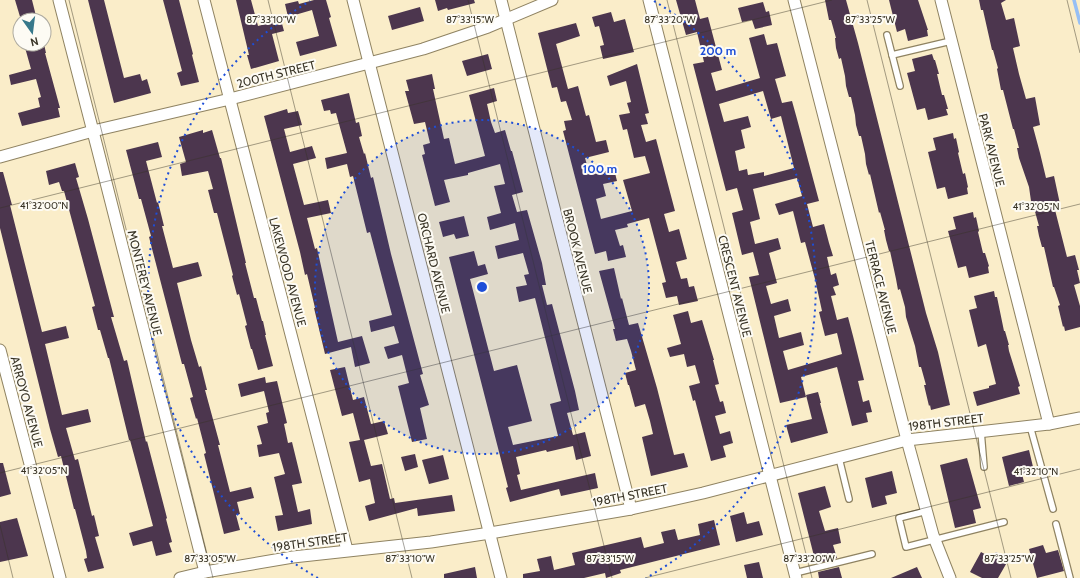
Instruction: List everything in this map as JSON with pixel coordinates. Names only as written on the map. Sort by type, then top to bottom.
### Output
[{"type":"street","name":"MONTEREY AVENUE","points":[[59,0],[205,572]]},
{"type":"street","name":"LAKEWOOD AVENUE","points":[[204,0],[347,550]]},
{"type":"street","name":"ORCHARD AVENUE","points":[[353,0],[501,578]]},
{"type":"street","name":"BROOK AVENUE","points":[[501,0],[631,509]]},
{"type":"street","name":"200TH STREET","points":[[0,157],[93,131],[230,99],[443,43],[552,0]]},
{"type":"street","name":"CRESCENT AVENUE","points":[[649,0],[795,576]]},
{"type":"street","name":"TERRACE AVENUE","points":[[794,0],[926,511],[935,540],[950,578]]},
{"type":"street","name":"PARK AVENUE","points":[[941,0],[1049,424]]},
{"type":"street","name":"ARROYO AVENUE","points":[[0,350],[60,578]]},
{"type":"street","name":"198TH STREET","points":[[180,578],[205,572],[293,557],[431,542],[631,509],[770,476],[907,440],[1049,424],[1080,418]]},
{"type":"lane","points":[[887,35],[900,86]]},
{"type":"lane","points":[[892,55],[951,40]]},
{"type":"lane","points":[[1030,426],[1053,509]]},
{"type":"lane","points":[[981,431],[984,467]]},
{"type":"lane","points":[[839,458],[849,499]]},
{"type":"lane","points":[[926,511],[899,518],[906,547],[1004,522]]},
{"type":"lane","points":[[1056,524],[1070,578]]},
{"type":"lane","points":[[795,576],[872,554]]},
{"type":"building","points":[[15,0],[32,0],[35,12],[19,12]]},
{"type":"building","points":[[88,0],[104,0],[124,78],[140,74],[142,81],[147,79],[151,93],[114,103]]},
{"type":"building","points":[[163,0],[179,0],[199,82],[181,86],[177,73],[182,71]]},
{"type":"building","points":[[236,0],[251,0],[258,26],[281,20],[284,31],[272,34],[279,61],[251,69]]},
{"type":"building","points":[[314,0],[326,0],[331,17],[329,18],[337,46],[300,56],[296,42],[319,36],[312,10],[288,17],[285,4],[298,1],[299,4]]},
{"type":"building","points":[[435,0],[474,0],[475,3],[438,11]]},
{"type":"building","points":[[676,0],[695,0],[700,19],[708,17],[722,70],[711,73],[716,91],[760,78],[749,38],[764,34],[767,45],[777,43],[786,76],[775,79],[782,103],[792,101],[797,119],[819,201],[807,204],[813,227],[824,224],[833,256],[827,257],[831,275],[836,273],[839,285],[833,287],[836,295],[831,296],[837,320],[848,317],[864,380],[858,381],[863,402],[869,400],[872,412],[866,413],[868,422],[852,426],[837,367],[801,377],[806,397],[780,403],[749,277],[759,275],[753,252],[742,255],[732,213],[743,210],[737,188],[726,191],[693,64],[704,62],[697,32],[686,35]],"holes":[[[763,91],[771,119],[781,116],[794,168],[764,176],[764,172],[748,175],[747,169],[739,171],[735,151],[745,148],[741,130],[751,127],[748,116],[724,122],[719,104]],[[797,178],[802,196],[775,204],[779,215],[793,211],[801,243],[805,242],[815,279],[822,311],[819,312],[825,336],[837,333],[842,354],[788,370],[783,351],[804,345],[801,332],[779,338],[774,316],[791,311],[788,299],[771,304],[766,286],[777,283],[769,253],[781,249],[778,238],[755,244],[750,222],[760,219],[753,189]]]},
{"type":"building","points":[[825,0],[846,0],[926,313],[938,352],[950,405],[931,410],[930,405],[929,406],[924,385],[926,385],[921,367],[919,367],[900,289],[898,290],[885,230],[866,164],[861,136],[859,136],[856,125],[851,97],[849,97],[846,86],[841,58],[839,59],[836,48],[836,38],[831,20],[829,20]]},
{"type":"building","points":[[889,0],[918,0],[928,30],[928,36],[908,41],[905,29],[897,32]]},
{"type":"building","points":[[979,0],[1006,0],[1001,3],[1006,20],[1014,18],[1020,46],[1013,48],[1019,74],[1026,99],[1035,97],[1040,125],[1033,127],[1046,178],[1054,176],[1060,204],[1054,206],[1067,257],[1075,255],[1079,270],[1077,270],[1080,283],[1074,285],[1080,306],[1080,327],[1065,331],[1064,326],[1063,327],[1058,306],[1060,305],[1053,287],[1044,247],[1042,247],[1039,236],[1037,226],[1039,226],[1034,208],[1032,208],[1029,187],[1019,158],[1017,148],[1019,148],[1003,90],[1001,90],[998,68]]},
{"type":"building","points":[[763,2],[766,12],[769,11],[772,25],[755,29],[752,20],[742,22],[738,8]]},
{"type":"building","points":[[420,7],[424,21],[392,30],[388,16]]},
{"type":"building","points":[[611,12],[614,22],[625,19],[634,52],[603,59],[600,46],[604,45],[599,26],[595,27],[592,17]]},
{"type":"building","points":[[576,23],[580,36],[556,44],[568,89],[578,86],[586,116],[589,115],[596,142],[606,140],[609,152],[585,158],[590,175],[614,169],[617,181],[603,184],[606,196],[596,199],[601,219],[632,211],[623,180],[650,173],[645,156],[634,158],[627,129],[623,130],[619,115],[630,113],[627,103],[631,102],[626,81],[610,86],[607,76],[637,64],[649,113],[645,114],[648,124],[641,125],[646,142],[656,139],[675,211],[664,214],[669,232],[679,229],[687,259],[676,262],[681,279],[687,278],[689,287],[694,286],[698,301],[679,305],[677,296],[666,298],[662,283],[666,282],[649,218],[627,224],[628,227],[615,230],[620,246],[623,245],[626,257],[608,261],[606,251],[595,254],[563,131],[566,130],[564,121],[572,120],[566,101],[561,102],[557,87],[552,88],[538,33]]},
{"type":"building","points":[[26,52],[46,52],[60,108],[58,108],[60,117],[22,126],[18,113],[40,107],[38,98],[41,97],[36,79],[11,85],[9,75],[31,69]]},
{"type":"building","points":[[488,54],[492,69],[467,76],[462,61]]},
{"type":"building","points":[[932,54],[939,74],[937,74],[942,95],[944,95],[948,109],[946,109],[948,115],[928,120],[925,108],[917,110],[907,73],[915,71],[912,59]]},
{"type":"building","points":[[432,74],[435,89],[433,89],[444,139],[449,138],[455,164],[485,156],[469,95],[494,88],[497,101],[487,104],[491,122],[495,133],[505,130],[512,151],[523,192],[512,195],[517,212],[527,210],[542,263],[546,285],[542,285],[547,305],[552,304],[575,391],[579,410],[567,413],[573,435],[585,432],[591,456],[576,460],[573,446],[516,457],[520,474],[517,475],[521,490],[595,473],[598,488],[561,496],[559,489],[510,502],[506,488],[508,487],[449,257],[474,251],[478,266],[485,264],[488,274],[470,279],[494,371],[517,365],[532,421],[508,427],[513,445],[558,436],[550,404],[561,401],[535,298],[519,302],[516,287],[527,285],[524,275],[529,274],[523,253],[498,259],[495,246],[519,240],[515,223],[490,230],[487,217],[501,213],[494,186],[505,184],[500,164],[468,173],[468,175],[444,180],[450,202],[435,206],[422,155],[425,154],[423,145],[430,143],[425,122],[414,124],[405,91],[409,91],[406,80]]},
{"type":"building","points":[[349,93],[356,123],[359,122],[362,136],[359,137],[364,154],[365,153],[371,178],[373,177],[391,254],[423,374],[420,375],[429,405],[420,408],[427,439],[412,442],[398,386],[409,383],[402,355],[388,359],[384,347],[399,343],[394,326],[371,332],[369,321],[392,315],[370,232],[367,233],[353,176],[350,177],[347,164],[327,169],[325,158],[347,153],[336,113],[331,114],[330,110],[324,111],[321,100]]},
{"type":"building","points":[[287,109],[288,113],[298,111],[302,125],[284,129],[290,152],[312,146],[316,158],[293,164],[304,205],[328,200],[331,213],[307,218],[315,249],[317,248],[338,342],[362,336],[370,363],[355,367],[351,347],[325,354],[307,274],[305,275],[264,116]]},
{"type":"building","points":[[203,130],[203,133],[212,130],[221,158],[254,298],[256,298],[263,321],[273,366],[258,370],[251,349],[245,326],[247,325],[239,294],[237,295],[217,213],[214,213],[208,190],[213,189],[208,171],[182,176],[180,164],[186,162],[179,137]]},
{"type":"building","points":[[953,133],[954,139],[956,138],[963,174],[965,173],[968,194],[948,199],[945,187],[937,189],[928,152],[936,150],[933,138]]},
{"type":"building","points":[[158,142],[162,157],[146,161],[157,203],[158,202],[164,226],[162,226],[173,268],[198,262],[202,276],[177,283],[191,340],[199,367],[201,366],[207,390],[205,390],[220,445],[218,445],[230,492],[251,487],[254,498],[237,502],[240,514],[236,515],[240,530],[224,534],[204,454],[206,453],[190,398],[193,397],[184,364],[182,364],[149,237],[151,236],[126,150]]},
{"type":"building","points":[[75,163],[79,177],[76,178],[114,317],[111,317],[124,361],[127,360],[146,442],[147,441],[172,542],[169,543],[172,552],[156,556],[152,541],[133,546],[129,533],[153,526],[129,440],[109,358],[100,330],[98,330],[92,307],[95,306],[64,191],[62,191],[59,182],[49,185],[46,171]]},
{"type":"building","points":[[0,172],[3,172],[12,205],[10,205],[42,332],[66,326],[69,338],[45,344],[62,415],[88,409],[91,422],[66,428],[75,460],[78,459],[92,516],[94,515],[99,536],[95,537],[104,568],[88,572],[84,559],[87,558],[86,551],[61,456],[58,457],[50,429],[0,228]]},
{"type":"building","points":[[973,212],[974,218],[976,217],[983,253],[985,253],[989,266],[989,273],[969,278],[966,266],[958,268],[948,231],[956,229],[953,217]]},
{"type":"building","points":[[464,216],[469,236],[456,239],[454,234],[443,237],[439,222]]},
{"type":"building","points":[[614,268],[629,325],[638,323],[657,388],[674,455],[684,453],[688,467],[651,476],[642,437],[653,434],[650,421],[645,404],[635,407],[625,373],[636,370],[631,351],[627,339],[616,341],[613,329],[615,329],[599,271]]},
{"type":"building","points":[[994,291],[995,297],[997,297],[1004,331],[1009,345],[1009,351],[1020,386],[1018,387],[1020,394],[977,406],[973,392],[989,388],[989,386],[996,384],[986,344],[978,347],[969,310],[977,308],[974,296]]},
{"type":"building","points":[[688,311],[691,323],[702,320],[714,360],[719,384],[715,385],[720,402],[723,401],[726,413],[715,416],[720,434],[730,431],[733,443],[723,446],[726,457],[711,461],[695,400],[693,401],[689,386],[700,383],[695,365],[687,367],[684,354],[670,357],[667,348],[681,344],[673,315]]},
{"type":"building","points":[[345,367],[353,400],[364,397],[371,424],[384,421],[388,434],[364,440],[371,466],[382,464],[390,499],[394,498],[395,503],[452,495],[455,511],[418,516],[417,508],[369,521],[365,506],[375,503],[370,479],[359,482],[349,442],[360,440],[353,413],[342,416],[330,370]]},
{"type":"building","points":[[265,377],[266,383],[277,381],[287,423],[284,424],[288,443],[292,442],[302,483],[292,485],[298,512],[310,509],[312,524],[278,531],[275,516],[283,515],[274,477],[285,474],[279,453],[259,457],[257,445],[262,444],[257,426],[268,423],[266,413],[269,412],[264,391],[241,397],[238,384]]},
{"type":"building","points":[[818,392],[828,433],[791,443],[786,425],[812,419],[806,395]]},
{"type":"building","points":[[1029,450],[1034,471],[1022,474],[1024,482],[1009,486],[1002,457]]},
{"type":"building","points":[[415,454],[418,467],[405,471],[401,457]]},
{"type":"building","points":[[443,455],[449,479],[429,484],[422,460]]},
{"type":"building","points":[[967,458],[981,508],[973,510],[976,523],[955,528],[940,465]]},
{"type":"building","points":[[0,463],[3,463],[11,494],[0,497]]},
{"type":"building","points":[[892,471],[897,493],[885,496],[887,504],[872,508],[865,478]]},
{"type":"building","points":[[825,486],[831,507],[819,511],[825,531],[838,528],[841,543],[833,545],[837,558],[816,564],[798,493]]},
{"type":"building","points":[[744,512],[747,524],[759,521],[763,535],[736,542],[730,516]]},
{"type":"building","points":[[17,518],[28,556],[0,562],[0,522]]},
{"type":"building","points":[[714,520],[720,545],[620,570],[621,573],[606,578],[605,573],[584,578],[523,578],[523,574],[540,571],[537,559],[551,556],[554,570],[575,565],[572,553],[641,537],[644,548],[664,543],[661,532],[675,529],[678,540],[700,535],[698,524]]},
{"type":"building","points":[[1043,545],[1046,553],[1058,550],[1064,571],[1037,578],[1029,549]]},
{"type":"building","points":[[981,552],[992,558],[996,552],[1009,559],[998,578],[982,578],[970,572]]},
{"type":"building","points":[[759,562],[763,578],[747,578],[744,565]]},
{"type":"building","points":[[475,567],[477,578],[444,578],[444,574]]},
{"type":"building","points":[[839,567],[842,578],[819,578],[818,572]]},
{"type":"building","points":[[917,567],[922,578],[891,578]]},
{"type":"waterway","points":[[1074,0],[1080,23]]}]
